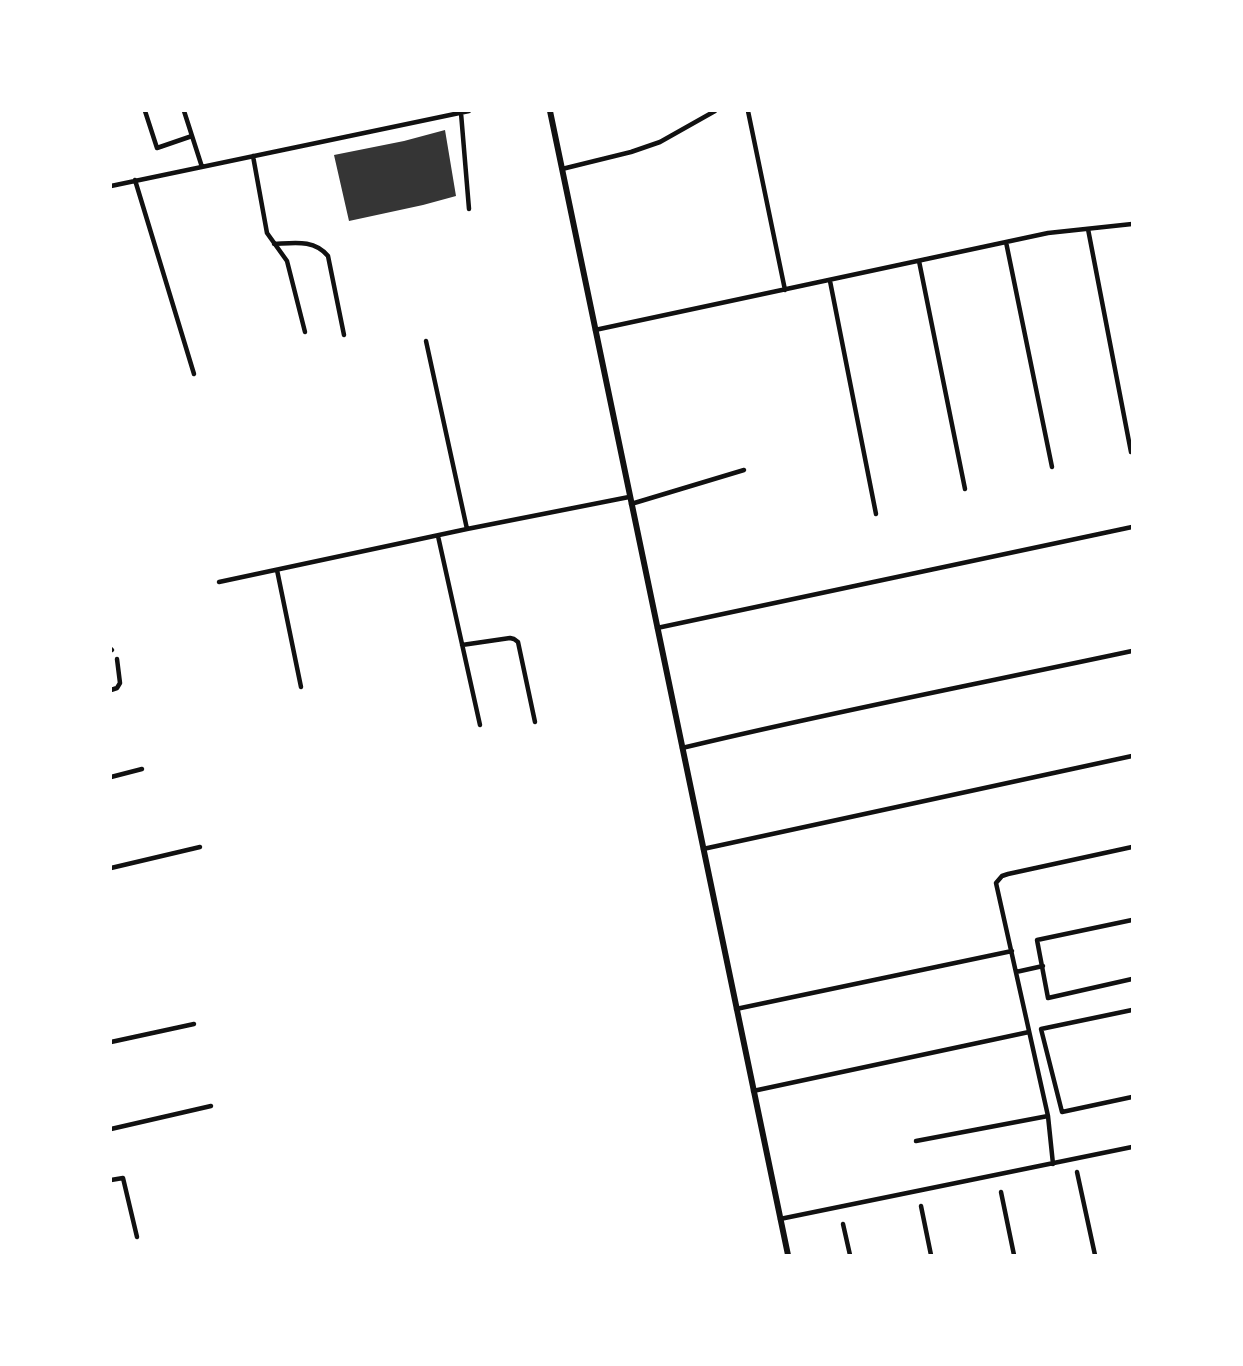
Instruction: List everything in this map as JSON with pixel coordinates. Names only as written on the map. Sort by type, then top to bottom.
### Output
[{"type":"main road","points":[[550,111],[788,1255]]},
{"type":"street","points":[[145,111],[157,148],[192,136]]},
{"type":"street","points":[[184,111],[201,167]]},
{"type":"street","points":[[111,186],[469,111]]},
{"type":"street","points":[[562,169],[631,152],[660,142],[715,111]]},
{"type":"street","points":[[748,111],[785,290]]},
{"type":"street","points":[[461,113],[469,209]]},
{"type":"street","points":[[253,156],[267,233],[287,261],[305,332]]},
{"type":"street","points":[[135,180],[194,374]]},
{"type":"street","points":[[595,330],[1048,233],[1132,224]]},
{"type":"street","points":[[1088,229],[1131,452]]},
{"type":"street","points":[[1006,242],[1052,467]]},
{"type":"street","points":[[274,244],[308,243],[323,250],[328,256],[344,335]]},
{"type":"street","points":[[919,261],[965,489]]},
{"type":"street","points":[[830,281],[876,514]]},
{"type":"street","points":[[426,341],[467,529]]},
{"type":"street","points":[[219,582],[467,529],[630,501],[744,470]]},
{"type":"street","points":[[657,627],[1132,527]]},
{"type":"street","points":[[438,536],[480,725]]},
{"type":"street","points":[[277,570],[301,687]]},
{"type":"street","points":[[462,645],[510,638],[518,642],[535,722]]},
{"type":"street","points":[[682,748],[798,721],[1132,651]]},
{"type":"street","points":[[111,690],[117,688],[120,683],[117,659]]},
{"type":"street","points":[[703,849],[1132,756]]},
{"type":"street","points":[[111,777],[142,769]]},
{"type":"street","points":[[111,868],[200,847]]},
{"type":"street","points":[[1053,1164],[1048,1116],[997,886],[998,879],[1008,874],[1132,847]]},
{"type":"street","points":[[1132,920],[1037,940],[1048,998],[1132,979]]},
{"type":"street","points":[[736,1009],[1012,951]]},
{"type":"street","points":[[1017,972],[1042,966]]},
{"type":"street","points":[[1132,1010],[1041,1029],[1062,1112],[1132,1097]]},
{"type":"street","points":[[111,1042],[194,1024]]},
{"type":"street","points":[[753,1091],[1029,1032]]},
{"type":"street","points":[[1046,1108],[1060,1105]]},
{"type":"street","points":[[111,1129],[211,1106]]},
{"type":"street","points":[[916,1141],[1048,1116]]},
{"type":"street","points":[[780,1219],[1132,1147]]},
{"type":"street","points":[[1077,1172],[1095,1255]]},
{"type":"street","points":[[111,1180],[123,1178],[136,1237]]},
{"type":"street","points":[[1001,1192],[1014,1255]]},
{"type":"street","points":[[921,1206],[931,1255]]},
{"type":"street","points":[[843,1224],[850,1255]]},
{"type":"building","points":[[445,130],[456,196],[349,221],[334,155]]}]
